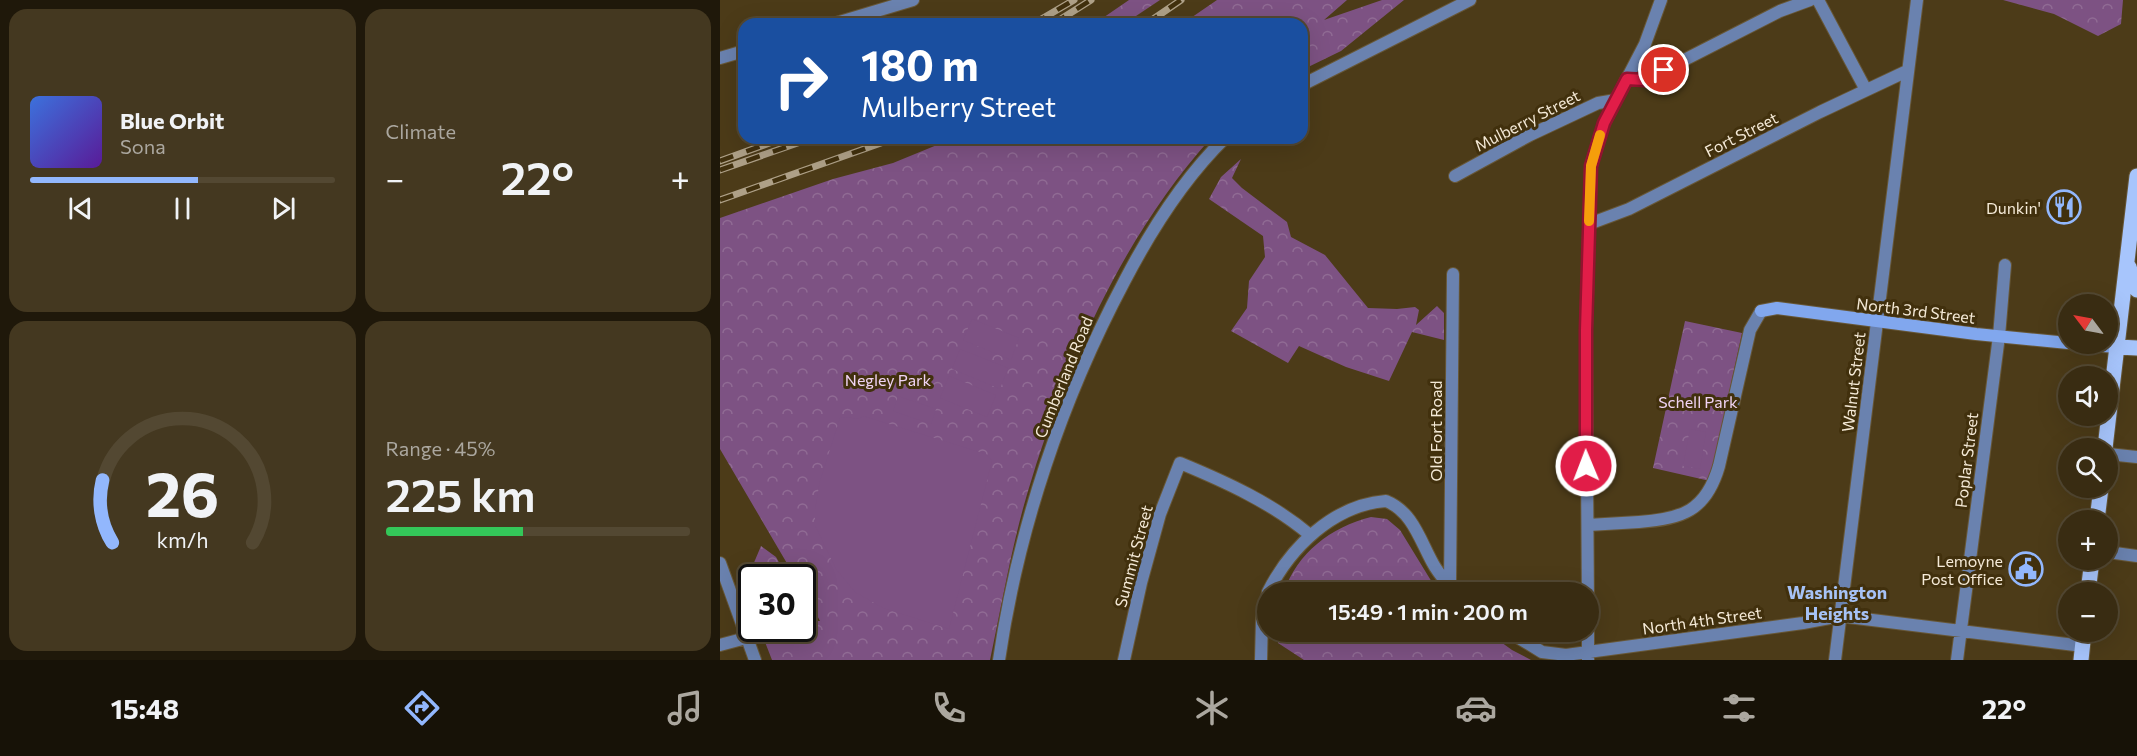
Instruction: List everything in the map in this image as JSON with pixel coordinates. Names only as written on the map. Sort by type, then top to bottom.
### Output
[{"type":"main road","points":[[2137,176],[2118,347],[2137,348]]},
{"type":"main road","points":[[2127,262],[2137,290]]},
{"type":"main road","points":[[2106,438],[2117,354]]},
{"type":"street","points":[[853,18],[913,0]]},
{"type":"street","points":[[1308,82],[1470,0]]},
{"type":"street","points":[[1588,582],[1586,354],[1591,166],[1604,123],[1645,44],[1661,0]]},
{"type":"street","points":[[1627,79],[1645,80],[1780,12],[1810,0]]},
{"type":"street","points":[[1818,0],[1866,90]]},
{"type":"street","name":"Walnut Street","points":[[1835,660],[1917,0]]},
{"type":"street","points":[[720,58],[738,53]]},
{"type":"street","name":"Fort Street","points":[[1589,224],[1629,209],[1866,90],[1907,72]]},
{"type":"street","name":"Mulberry Street","points":[[1455,176],[1569,117],[1598,104],[1616,100]]},
{"type":"street","name":"Cumberland Road","points":[[999,660],[1005,620],[1030,514],[1069,402],[1091,349],[1111,306],[1152,231],[1204,159],[1219,144]]},
{"type":"street","name":"Poplar Street","points":[[1957,660],[1999,336],[2005,265]]},
{"type":"street","name":"Old Fort Road","points":[[1453,274],[1453,582]]},
{"type":"street","name":"North 3rd Street","points":[[1588,525],[1665,520],[1680,516],[1705,498],[1714,484],[1719,466],[1750,330],[1761,311],[1777,308],[2058,342]]},
{"type":"street","points":[[2118,455],[2137,457]]},
{"type":"street","name":"Summit Street","points":[[1124,660],[1160,514],[1180,463],[1268,505],[1288,517],[1310,535]]},
{"type":"street","points":[[1274,582],[1286,561],[1310,535],[1346,512],[1370,502],[1390,503],[1413,524],[1434,566],[1447,582]]},
{"type":"street","points":[[2118,553],[2137,556]]},
{"type":"street","points":[[720,563],[738,612]]},
{"type":"street","name":"North 4th Street","points":[[1526,642],[1542,652],[1588,656],[1840,616],[2082,646]]},
{"type":"street","points":[[720,645],[738,640]]},
{"type":"street","points":[[748,642],[755,660]]},
{"type":"street","points":[[1261,642],[1261,660]]},
{"type":"green space","points":[[1129,0],[1160,0],[1133,18],[1103,18]]},
{"type":"green space","points":[[1217,0],[1347,0],[1324,20],[1382,0],[1404,0],[1341,51],[1308,67],[1308,18],[1191,18]]},
{"type":"green space","points":[[2003,0],[2123,0],[2121,24],[2098,36],[2054,14]]},
{"type":"green space","name":"Negley Park","points":[[939,144],[1206,144],[1152,214],[1127,256],[1104,298],[1064,387],[1025,500],[990,660],[772,660],[765,642],[816,642],[816,621],[820,621],[816,613],[816,564],[787,564],[720,449],[720,218],[833,179],[893,163]]},
{"type":"green space","points":[[1241,159],[1232,178],[1287,222],[1291,237],[1325,255],[1368,308],[1415,307],[1419,310],[1416,325],[1437,306],[1444,313],[1444,340],[1412,332],[1389,381],[1346,367],[1299,346],[1288,363],[1231,331],[1247,308],[1249,281],[1265,257],[1263,236],[1209,199],[1221,177]]},
{"type":"green space","points":[[972,319],[1019,338],[1011,360],[963,340]]},
{"type":"green space","name":"Schell Park","points":[[1685,321],[1742,333],[1710,481],[1653,468]]},
{"type":"green space","points":[[960,349],[1008,368],[1000,389],[952,369]]},
{"type":"green space","points":[[949,376],[996,395],[987,417],[940,398]]},
{"type":"green space","points":[[898,396],[936,409],[931,424],[893,411]]},
{"type":"green space","points":[[863,416],[986,454],[992,461],[949,629],[883,608],[855,592],[836,569],[815,525],[815,509],[820,481],[840,418],[859,419]]},
{"type":"green space","points":[[1690,429],[1706,432],[1700,469],[1683,466]]},
{"type":"green space","points":[[1371,517],[1387,519],[1400,530],[1432,582],[1288,582],[1297,565],[1317,544],[1342,527]]},
{"type":"green space","points":[[761,546],[776,557],[780,564],[753,564]]},
{"type":"green space","points":[[1501,642],[1531,660],[1304,660],[1278,643]]},
{"type":"railway","points":[[1043,18],[1074,0]]},
{"type":"railway","points":[[1062,18],[1091,0]]},
{"type":"railway","points":[[1155,18],[1181,0]]},
{"type":"railway","points":[[720,161],[767,144]]},
{"type":"railway","points":[[720,170],[795,144]]},
{"type":"railway","points":[[720,200],[878,144]]},
{"type":"slow traffic","points":[[1589,221],[1591,166],[1600,135]]},
{"type":"place","name":"Dunkin'","points":[[2064,207]]},
{"type":"place","name":"Lemoyne Post Office","points":[[2026,569]]},
{"type":"district","name":"Washington Heights","points":[[1837,602]]},
{"type":"route","points":[[1586,466],[1586,330],[1591,166],[1604,123],[1627,79],[1645,80],[1664,70]]}]
